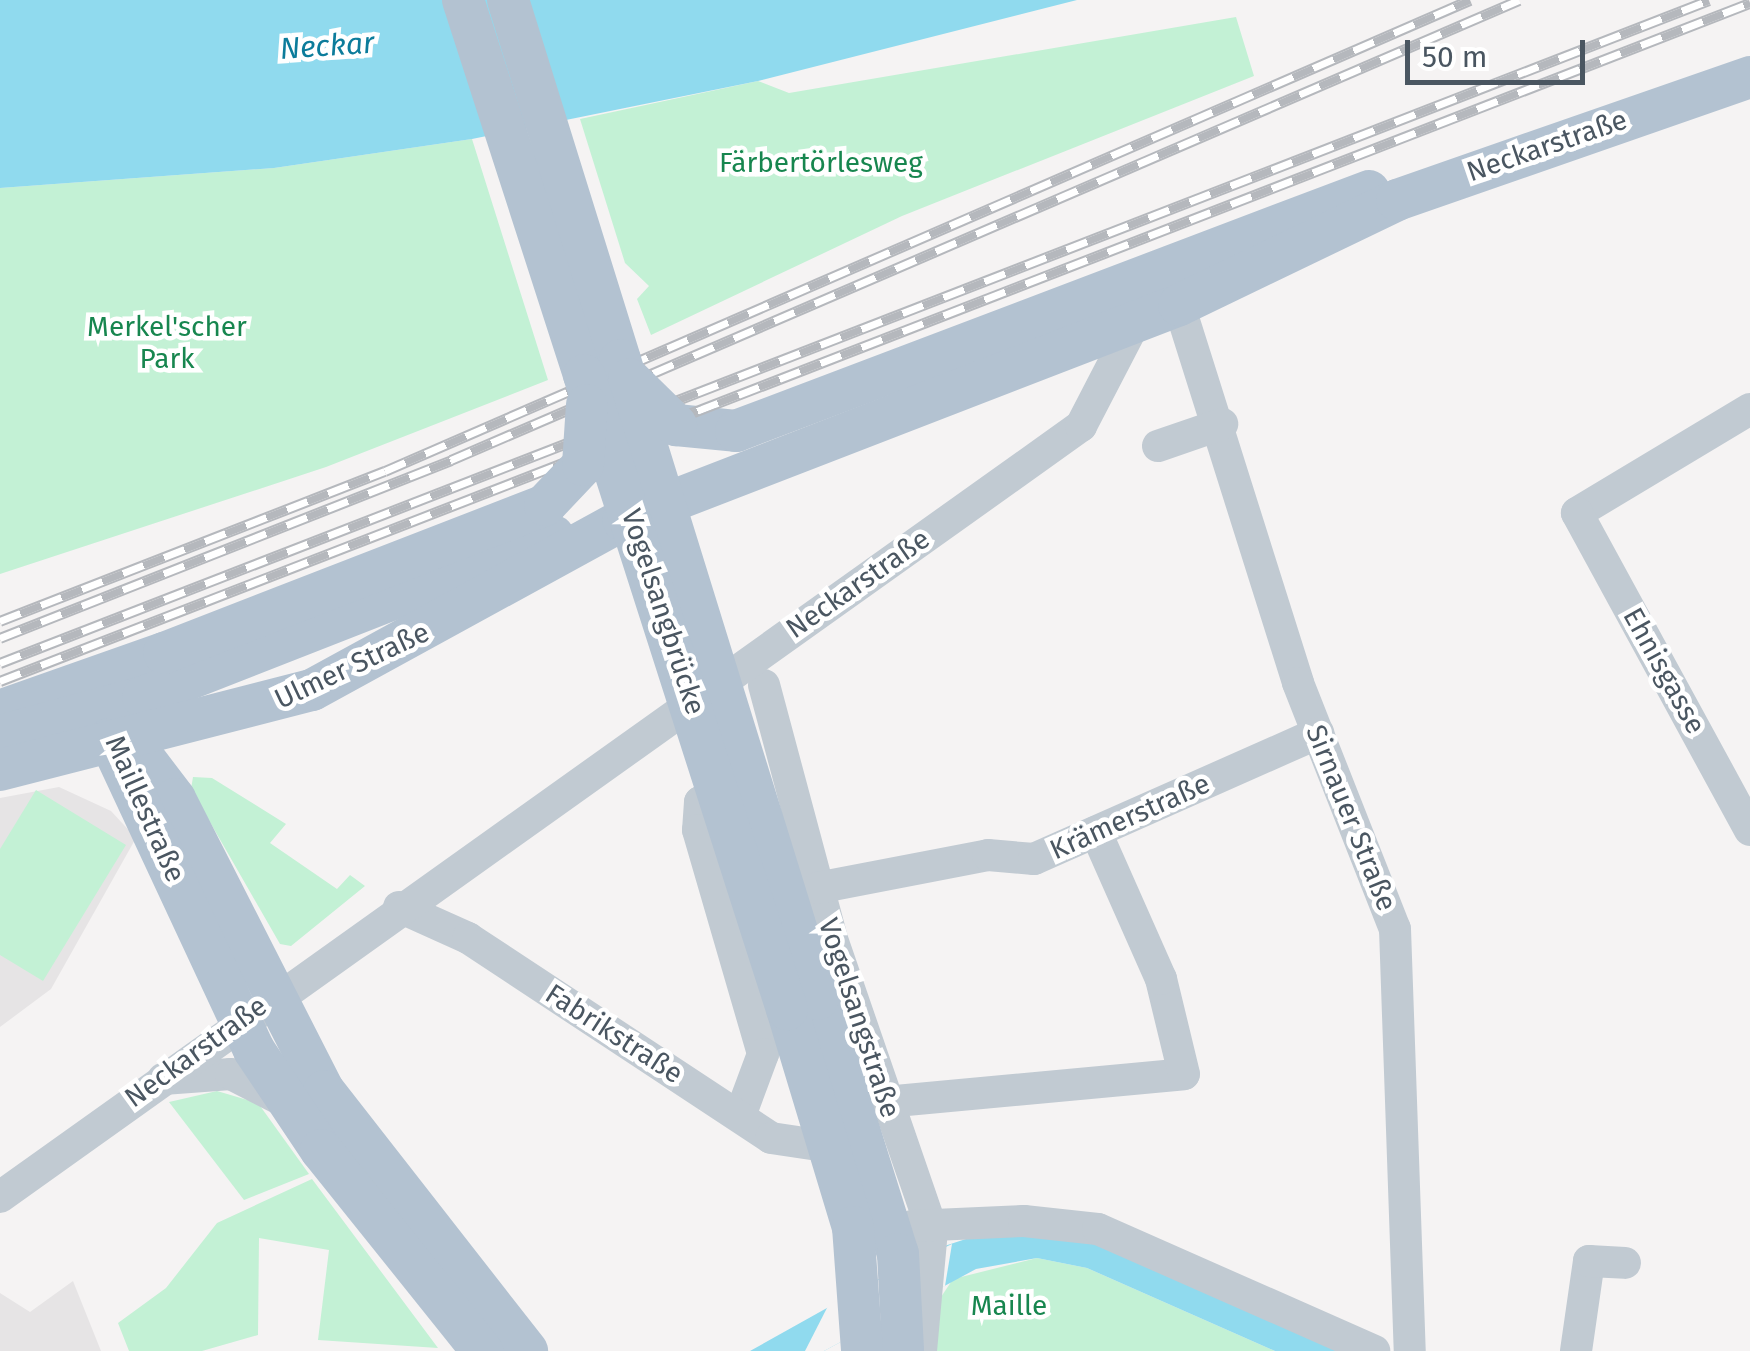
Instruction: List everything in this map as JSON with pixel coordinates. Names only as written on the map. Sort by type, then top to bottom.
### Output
[{"type":"main road","name":"Vogelsangbrücke","points":[[463,0],[602,368],[869,1216]]},
{"type":"main road","name":"Vogelsangbrücke","points":[[508,0],[602,368]]},
{"type":"main road","name":"Neckarstraße","points":[[1135,322],[1472,171],[1750,77]]},
{"type":"main road","points":[[0,710],[164,653],[556,498],[586,450],[602,368],[664,418],[725,434],[1344,196],[1472,171]]},
{"type":"main road","name":"Ulmer Straße","points":[[0,736],[117,729],[252,710],[392,652],[622,520],[1135,322]]},
{"type":"main road","name":"Ulmer Straße","points":[[0,773],[117,729],[580,526],[622,520]]},
{"type":"main road","points":[[175,798],[173,760],[184,744],[252,710]]},
{"type":"main road","name":"Maillestraße","points":[[117,729],[175,798],[287,1104],[482,1351]]},
{"type":"main road","name":"Maillestraße","points":[[117,729],[154,837],[255,1009],[527,1351]]},
{"type":"main road","points":[[0,773],[88,776],[154,837]]},
{"type":"main road","name":"Vogelsangbrücke","points":[[803,1004],[832,1147],[869,1216]]},
{"type":"main road","points":[[869,1216],[915,1267],[903,1351]]},
{"type":"main road","points":[[848,1344],[869,1216]]},
{"type":"street","name":"Sirnauer Straße","points":[[1180,305],[1222,424],[1318,733],[1398,947],[1410,1351]]},
{"type":"street","name":"Neckarstraße","points":[[0,1198],[255,1009],[1081,426],[1135,322]]},
{"type":"street","name":"Ehnisgasse","points":[[1750,409],[1577,513],[1750,830]]},
{"type":"street","points":[[1158,446],[1222,424]]},
{"type":"street","name":"Vogelsangstraße","points":[[764,686],[817,888],[885,1102],[915,1267],[921,1351]]},
{"type":"street","name":"Krämerstraße","points":[[817,888],[988,855],[1034,859],[1318,733]]},
{"type":"street","points":[[740,1116],[763,1054],[698,809],[786,770]]},
{"type":"street","points":[[885,1102],[1184,1074],[1161,979],[1096,832]]},
{"type":"street","name":"Fabrikstraße","points":[[399,907],[468,938],[784,1144],[832,1147]]},
{"type":"street","points":[[154,1082],[231,1074],[287,1104]]},
{"type":"street","points":[[915,1267],[1024,1220],[1098,1229],[1374,1351]]},
{"type":"street","points":[[1576,1351],[1589,1261],[1625,1263]]},
{"type":"shaded area","points":[[59,787],[111,811],[136,838],[51,989],[0,1027],[0,798]]},
{"type":"shaded area","points":[[73,1281],[101,1351],[0,1351],[0,1293],[30,1312]]},
{"type":"green space","name":"Färbertörlesweg","points":[[1236,17],[1254,76],[902,216],[651,335],[637,299],[649,286],[625,263],[580,119],[758,81],[789,93]]},
{"type":"green space","name":"Merkel'scher Park","points":[[472,139],[548,380],[326,467],[0,574],[0,188],[274,168]]},
{"type":"green space","points":[[193,777],[212,778],[286,824],[270,843],[337,889],[350,875],[365,886],[291,946],[280,944],[191,789]]},
{"type":"green space","points":[[36,790],[126,845],[43,981],[0,955],[0,849]]},
{"type":"green space","points":[[217,1091],[258,1103],[309,1174],[244,1200],[169,1102]]},
{"type":"green space","points":[[312,1179],[438,1348],[318,1340],[329,1250],[259,1238],[258,1335],[202,1351],[129,1351],[118,1323],[166,1288],[217,1223]]},
{"type":"green space","name":"Maille","points":[[1037,1258],[1087,1268],[1275,1351],[929,1351],[933,1309],[953,1279]]},
{"type":"water","name":"Neckar","points":[[0,0],[1077,0],[758,81],[472,139],[274,168],[0,188]]},
{"type":"water","points":[[1071,1233],[1349,1351],[1275,1351],[1087,1268],[1037,1258],[976,1269],[824,1351],[750,1351],[929,1251],[969,1238]]},
{"type":"pier","points":[[952,1244],[945,1286],[824,1351],[805,1351],[829,1304]]},
{"type":"railway","points":[[0,621],[385,471],[1470,0]]},
{"type":"railway","points":[[0,638],[451,460],[1519,0]]},
{"type":"railway","points":[[0,663],[1709,0]]},
{"type":"railway","points":[[0,681],[1750,3]]}]
